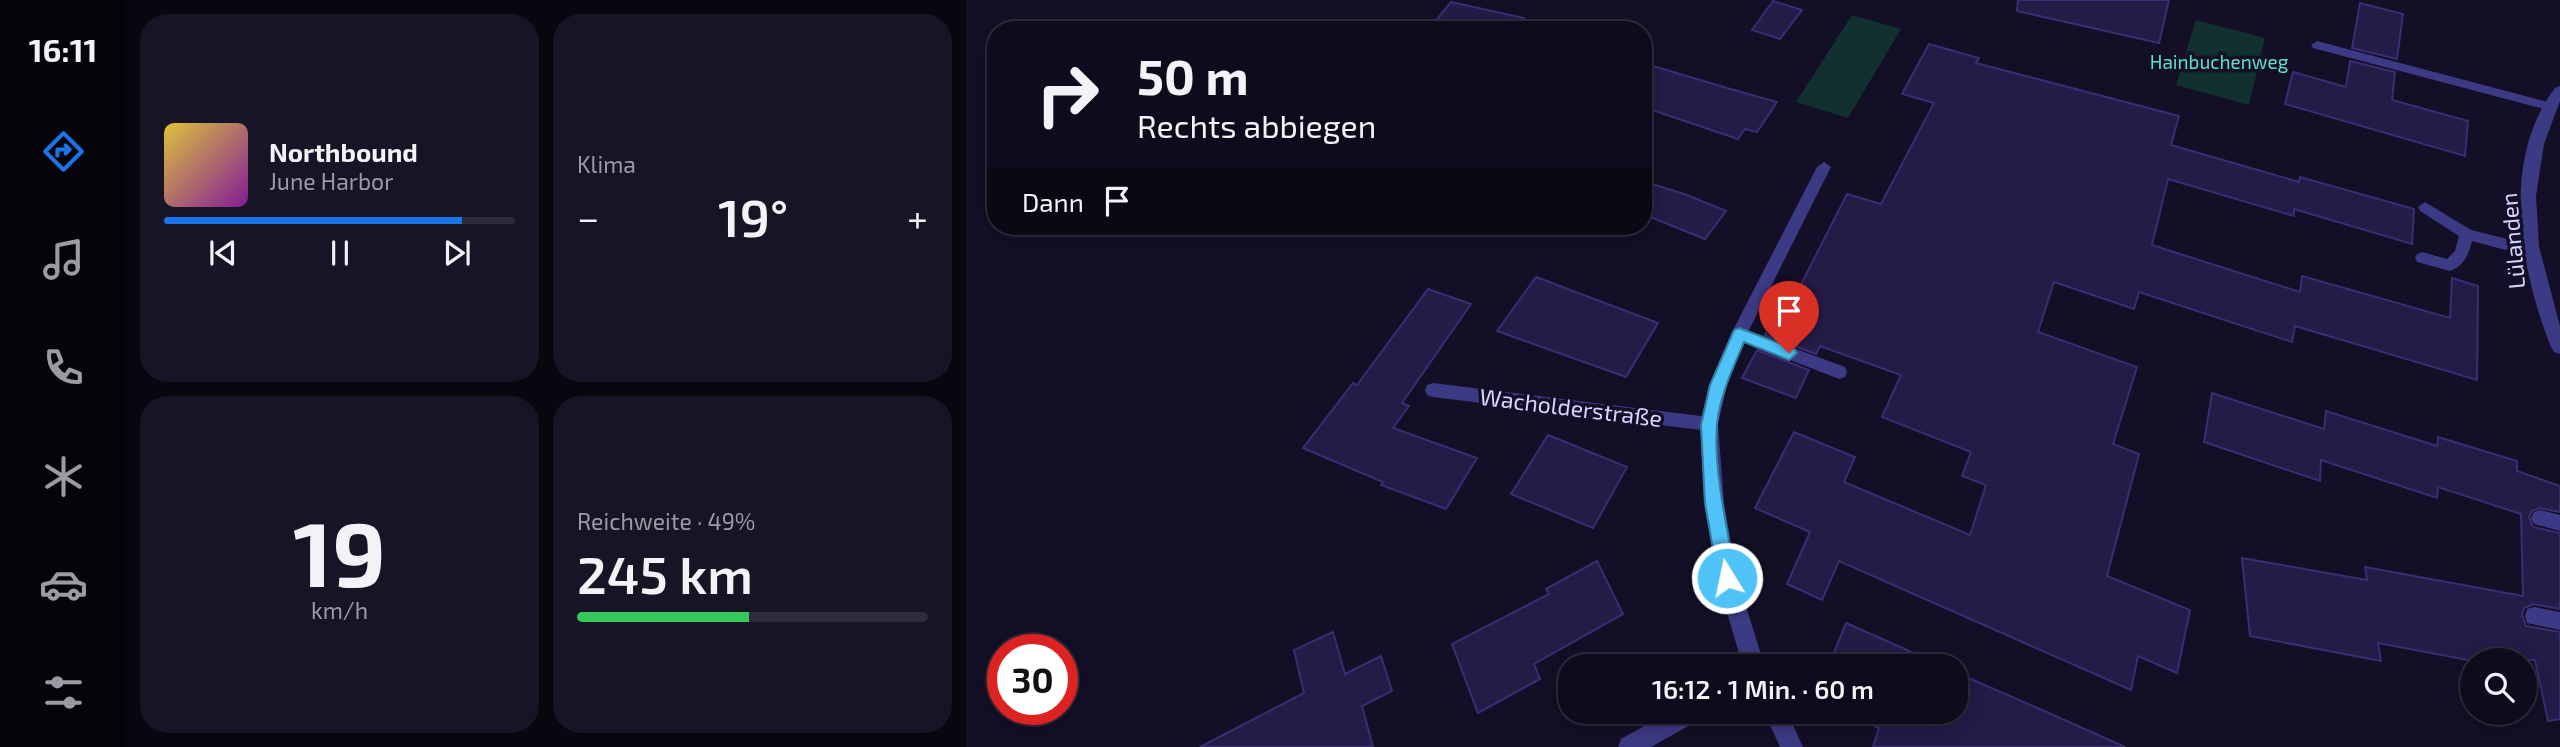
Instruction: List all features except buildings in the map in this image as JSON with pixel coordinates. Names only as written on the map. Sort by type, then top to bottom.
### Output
[{"type":"street","name":"Lülanden","points":[[2560,91],[2548,106],[2530,170],[2526,205],[2542,306],[2560,347]]},
{"type":"street","points":[[1750,654],[1727,578],[1714,503],[1709,425],[1718,385],[1739,334],[1824,167]]},
{"type":"street","points":[[1629,747],[1670,724]]},
{"type":"street","points":[[1781,724],[1792,747]]},
{"type":"lane","points":[[2317,45],[2548,106]]},
{"type":"lane","points":[[2425,207],[2467,234],[2532,251]]},
{"type":"lane","points":[[2422,258],[2449,265],[2462,254],[2467,234]]},
{"type":"lane","points":[[1739,334],[1839,372]]},
{"type":"lane","name":"Wacholderstraße","points":[[1433,390],[1709,425]]},
{"type":"lane","points":[[2540,518],[2560,523]]},
{"type":"lane","points":[[2534,616],[2560,621]]},
{"type":"green space","points":[[1852,15],[1901,29],[1848,118],[1796,102]]},
{"type":"green space","name":"Hainbuchenweg","points":[[2196,20],[2265,38],[2249,105],[2176,85]]},
{"type":"route","points":[[1727,578],[1714,503],[1709,425],[1718,385],[1739,334],[1789,353]]}]
